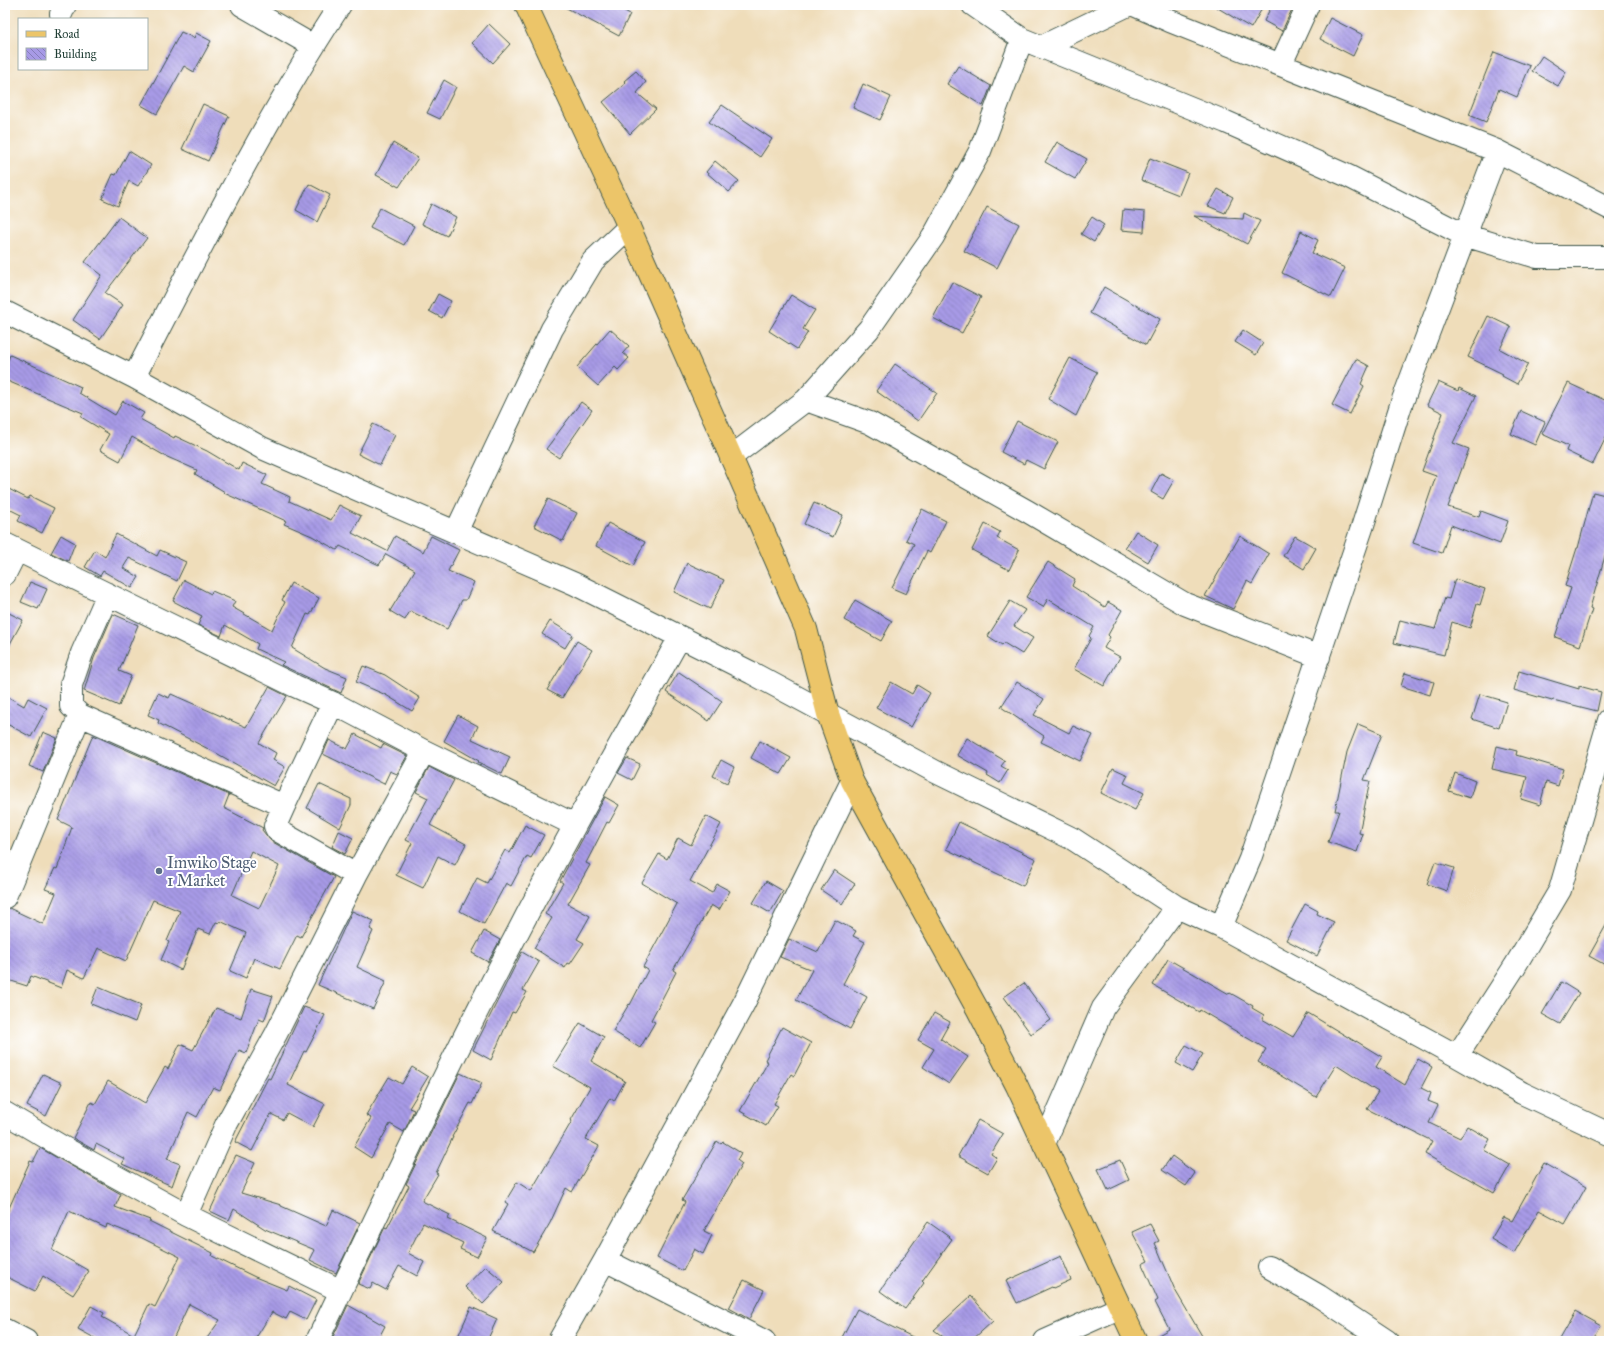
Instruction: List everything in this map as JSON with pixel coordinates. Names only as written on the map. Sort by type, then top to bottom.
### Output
[{"type":"main road","points":[[526,5],[629,227],[806,629],[828,714],[852,781],[978,1010],[1017,1086],[1119,1308],[1136,1341]]},
{"type":"street","points":[[242,5],[313,46]]},
{"type":"street","points":[[134,377],[254,145],[313,46],[340,5]]},
{"type":"street","points":[[972,5],[1022,39],[1226,122],[1348,176],[1464,235],[1536,257],[1609,258]]},
{"type":"street","points":[[1042,47],[1128,5]]},
{"type":"street","points":[[1134,5],[1173,13],[1281,64],[1497,151],[1609,208]]},
{"type":"street","points":[[1281,64],[1308,5]]},
{"type":"street","points":[[731,457],[806,400],[870,329],[933,237],[980,151],[1022,39]]},
{"type":"street","points":[[1221,927],[1250,860],[1362,528],[1400,405],[1497,151]]},
{"type":"street","points":[[456,532],[552,329],[594,261],[629,227]]},
{"type":"street","points":[[5,312],[134,377],[262,448],[575,584],[680,637],[936,772],[1073,839],[1177,907],[1221,927],[1457,1056],[1522,1094],[1609,1134]]},
{"type":"street","points":[[806,400],[870,423],[1027,511],[1185,604],[1319,657]]},
{"type":"street","points":[[5,574],[11,547],[295,686],[333,703],[424,751],[575,825]]},
{"type":"street","points":[[108,594],[82,653],[71,685],[71,706],[80,715],[284,806]]},
{"type":"street","points":[[317,1341],[518,930],[680,637]]},
{"type":"street","points":[[333,703],[275,826],[277,830],[356,875]]},
{"type":"street","points":[[5,897],[80,715]]},
{"type":"street","points":[[1457,1056],[1515,966],[1560,890],[1609,720]]},
{"type":"street","points":[[186,1215],[226,1125],[276,1034],[356,875],[424,751]]},
{"type":"street","points":[[558,1341],[604,1260],[744,1003],[852,781]]},
{"type":"street","points":[[1044,1144],[1103,1008],[1177,907]]},
{"type":"street","points":[[5,1113],[66,1149],[186,1215],[341,1291]]},
{"type":"street","points":[[604,1260],[764,1341]]},
{"type":"street","points":[[1269,1267],[1319,1296],[1387,1341]]},
{"type":"street","points":[[1045,1341],[1119,1308]]},
{"type":"street","points":[[5,1330],[26,1341]]},
{"type":"building","points":[[561,5],[614,5],[630,14],[619,36]]},
{"type":"building","points":[[1213,5],[1264,5],[1251,28]]},
{"type":"building","points":[[1272,5],[1294,5],[1282,31],[1264,21]]},
{"type":"building","points":[[1330,18],[1363,35],[1353,56],[1320,39]]},
{"type":"building","points":[[489,24],[510,44],[493,63],[472,43]]},
{"type":"building","points":[[181,32],[194,38],[196,33],[211,41],[194,72],[184,66],[157,114],[141,105]]},
{"type":"building","points":[[1494,52],[1530,66],[1517,97],[1499,89],[1486,122],[1469,115]]},
{"type":"building","points":[[1542,56],[1566,72],[1558,86],[1532,71]]},
{"type":"building","points":[[958,66],[991,86],[983,106],[947,84]]},
{"type":"building","points":[[636,71],[646,82],[637,93],[656,109],[630,134],[603,102],[626,83],[624,81]]},
{"type":"building","points":[[444,80],[456,87],[440,119],[427,113]]},
{"type":"building","points":[[863,84],[891,97],[880,120],[853,108]]},
{"type":"building","points":[[203,104],[229,116],[208,161],[182,149]]},
{"type":"building","points":[[722,105],[772,139],[760,157],[709,122]]},
{"type":"building","points":[[1057,142],[1087,159],[1075,179],[1045,162]]},
{"type":"building","points":[[393,143],[418,158],[399,187],[376,175]]},
{"type":"building","points":[[129,151],[151,165],[138,186],[129,181],[118,206],[102,199],[113,174],[116,175]]},
{"type":"building","points":[[1150,158],[1188,173],[1179,195],[1141,180]]},
{"type":"building","points":[[715,161],[739,181],[729,192],[706,172]]},
{"type":"building","points":[[309,184],[330,195],[317,222],[296,210]]},
{"type":"building","points":[[1218,189],[1233,197],[1225,213],[1208,206]]},
{"type":"building","points":[[431,204],[456,217],[447,236],[422,224]]},
{"type":"building","points":[[987,207],[1019,224],[997,268],[964,251]]},
{"type":"building","points":[[380,208],[414,226],[404,245],[370,228]]},
{"type":"building","points":[[1123,210],[1145,212],[1144,232],[1121,230]]},
{"type":"building","points":[[1244,213],[1260,221],[1247,244],[1194,216],[1243,219]]},
{"type":"building","points":[[119,217],[147,238],[105,293],[123,305],[100,339],[73,320],[102,275],[85,262]]},
{"type":"building","points":[[1092,217],[1104,225],[1094,242],[1081,234]]},
{"type":"building","points":[[1301,231],[1318,240],[1312,253],[1345,268],[1331,297],[1282,273]]},
{"type":"building","points":[[952,282],[981,297],[962,333],[933,318]]},
{"type":"building","points":[[1104,287],[1160,319],[1146,345],[1090,313]]},
{"type":"building","points":[[438,294],[451,301],[442,318],[429,311]]},
{"type":"building","points":[[791,295],[815,310],[803,329],[808,332],[797,349],[769,331]]},
{"type":"building","points":[[1488,316],[1511,327],[1500,349],[1528,364],[1517,384],[1502,376],[1503,374],[1468,357]]},
{"type":"building","points":[[610,329],[629,346],[623,353],[629,358],[618,370],[615,367],[598,386],[577,367]]},
{"type":"building","points":[[1243,330],[1263,343],[1256,355],[1235,342]]},
{"type":"building","points":[[10,355],[81,387],[79,393],[115,415],[123,401],[144,413],[140,419],[174,438],[175,436],[207,451],[239,470],[242,463],[267,475],[262,484],[290,497],[289,501],[331,520],[339,505],[361,516],[352,533],[387,551],[395,536],[423,552],[431,536],[459,550],[448,571],[474,582],[466,600],[462,600],[447,629],[410,611],[405,620],[390,611],[415,570],[386,554],[379,565],[340,546],[337,550],[312,536],[284,524],[286,521],[224,493],[225,492],[195,474],[197,470],[165,456],[132,437],[120,461],[100,450],[109,434],[81,417],[83,413],[5,380],[5,368]]},
{"type":"building","points":[[1070,358],[1097,372],[1076,416],[1048,399]]},
{"type":"building","points":[[1356,359],[1369,366],[1361,384],[1364,386],[1350,414],[1332,405]]},
{"type":"building","points":[[895,364],[937,393],[918,421],[876,391]]},
{"type":"building","points":[[1438,382],[1458,391],[1459,388],[1476,396],[1453,443],[1469,449],[1448,507],[1479,517],[1481,511],[1508,521],[1500,544],[1451,525],[1442,553],[1413,543],[1436,476],[1422,471],[1443,413],[1427,405]]},
{"type":"building","points":[[1568,383],[1609,402],[1609,431],[1593,464],[1566,451],[1568,446],[1542,434]]},
{"type":"building","points":[[581,402],[592,410],[559,458],[546,449]]},
{"type":"building","points":[[1521,411],[1545,422],[1535,445],[1511,434]]},
{"type":"building","points":[[1017,421],[1058,442],[1044,469],[1026,460],[1024,464],[1001,452]]},
{"type":"building","points":[[373,424],[395,435],[380,465],[358,454]]},
{"type":"building","points":[[1161,473],[1174,480],[1163,499],[1151,492]]},
{"type":"building","points":[[5,487],[28,499],[30,496],[54,508],[42,533],[18,521],[21,515],[5,507]]},
{"type":"building","points":[[1593,492],[1609,496],[1609,542],[1590,608],[1592,609],[1580,646],[1555,637],[1571,588],[1565,586],[1578,548]]},
{"type":"building","points":[[548,499],[577,513],[563,541],[534,526]]},
{"type":"building","points":[[814,503],[843,515],[833,537],[804,524]]},
{"type":"building","points":[[922,509],[946,521],[930,553],[927,551],[906,594],[892,588],[914,544],[906,540]]},
{"type":"building","points":[[608,523],[645,542],[633,566],[596,546]]},
{"type":"building","points":[[985,524],[1000,532],[997,538],[1019,550],[1009,570],[972,550]]},
{"type":"building","points":[[1136,531],[1158,545],[1148,562],[1125,548]]},
{"type":"building","points":[[116,534],[157,556],[160,550],[186,562],[177,581],[129,558],[123,568],[139,577],[132,588],[103,571],[100,576],[85,567],[95,550],[105,557]]},
{"type":"building","points":[[61,535],[75,543],[68,561],[51,553]]},
{"type":"building","points":[[1240,536],[1269,554],[1252,584],[1247,581],[1233,609],[1205,596]]},
{"type":"building","points":[[1295,536],[1316,548],[1304,569],[1283,556]]},
{"type":"building","points":[[1048,562],[1075,579],[1072,586],[1105,607],[1108,602],[1122,610],[1108,635],[1110,637],[1104,648],[1120,657],[1104,686],[1074,669],[1091,638],[1089,636],[1094,627],[1048,599],[1043,607],[1026,597]]},
{"type":"building","points":[[687,563],[724,580],[710,609],[674,592]]},
{"type":"building","points":[[1455,579],[1485,589],[1480,605],[1477,604],[1470,628],[1452,622],[1444,655],[1394,643],[1400,620],[1435,629],[1445,598],[1449,599]]},
{"type":"building","points":[[184,580],[211,594],[212,591],[235,601],[232,607],[272,630],[285,602],[282,600],[291,583],[319,598],[310,615],[307,614],[292,648],[325,668],[347,677],[341,693],[281,665],[284,662],[256,649],[258,644],[225,625],[221,636],[198,625],[202,616],[173,601]]},
{"type":"building","points":[[30,582],[47,589],[38,609],[21,602]]},
{"type":"building","points":[[855,600],[892,621],[881,641],[844,620]]},
{"type":"building","points":[[1010,601],[1025,610],[1014,626],[1033,638],[1022,654],[1004,643],[1002,645],[988,636]]},
{"type":"building","points":[[5,611],[23,620],[5,653]]},
{"type":"building","points":[[113,614],[138,625],[119,671],[131,676],[119,706],[84,691],[94,658]]},
{"type":"building","points":[[550,621],[573,635],[565,648],[542,634]]},
{"type":"building","points":[[577,641],[592,650],[562,698],[547,690]]},
{"type":"building","points":[[363,666],[385,675],[420,698],[412,711],[386,695],[356,682]]},
{"type":"building","points":[[1519,671],[1579,689],[1579,686],[1601,692],[1597,711],[1552,701],[1514,690]]},
{"type":"building","points":[[679,672],[722,701],[709,721],[666,692]]},
{"type":"building","points":[[1405,673],[1434,682],[1430,695],[1401,686]]},
{"type":"building","points":[[891,682],[912,694],[917,685],[930,693],[911,727],[876,708]]},
{"type":"building","points":[[1017,682],[1044,699],[1034,715],[1069,733],[1073,726],[1093,735],[1080,761],[1041,742],[1044,736],[1001,707]]},
{"type":"building","points":[[269,687],[287,696],[259,743],[276,753],[273,760],[285,767],[274,786],[218,754],[158,723],[159,720],[148,715],[158,693],[169,698],[171,694],[246,727]]},
{"type":"building","points":[[1480,694],[1507,702],[1499,728],[1472,719]]},
{"type":"building","points":[[5,695],[24,706],[28,698],[47,708],[31,737],[5,723]]},
{"type":"building","points":[[458,715],[478,726],[472,739],[510,757],[502,774],[478,762],[479,761],[444,741]]},
{"type":"building","points":[[1358,724],[1382,734],[1364,780],[1370,781],[1359,833],[1363,834],[1357,852],[1328,842],[1339,811],[1335,811],[1347,752]]},
{"type":"building","points":[[43,732],[57,738],[43,772],[29,766]]},
{"type":"building","points":[[355,734],[381,748],[383,744],[407,756],[397,774],[390,771],[384,784],[323,754],[329,740],[347,749]]},
{"type":"building","points":[[93,735],[229,795],[224,808],[263,828],[262,830],[271,841],[334,877],[301,937],[297,935],[280,969],[254,958],[246,978],[230,971],[246,933],[220,921],[219,923],[216,922],[210,934],[198,929],[181,970],[161,960],[169,942],[167,941],[180,911],[153,900],[126,961],[98,948],[84,978],[67,970],[61,988],[31,976],[27,986],[5,979],[5,909],[9,908],[43,924],[56,893],[45,889],[55,868],[57,869],[72,827],[58,820]],"holes":[[[251,851],[279,866],[259,908],[232,895]]]},
{"type":"building","points":[[967,738],[1005,761],[1001,766],[1008,770],[1000,783],[987,775],[988,773],[957,755]]},
{"type":"building","points":[[760,741],[791,758],[781,774],[751,758]]},
{"type":"building","points":[[1497,746],[1517,751],[1516,755],[1563,769],[1558,786],[1546,782],[1540,805],[1521,799],[1527,777],[1492,769]]},
{"type":"building","points":[[627,758],[640,764],[632,780],[618,773]]},
{"type":"building","points":[[721,760],[734,767],[727,783],[713,776]]},
{"type":"building","points":[[429,767],[454,780],[430,825],[466,844],[455,865],[438,856],[423,888],[396,875],[412,843],[406,840],[428,798],[416,792]]},
{"type":"building","points":[[1113,768],[1128,775],[1124,783],[1144,793],[1135,810],[1101,793]]},
{"type":"building","points":[[1455,773],[1475,781],[1470,798],[1449,791]]},
{"type":"building","points":[[319,784],[351,799],[351,805],[340,828],[307,808]]},
{"type":"building","points":[[605,797],[619,805],[609,823],[607,822],[586,863],[590,865],[568,904],[590,916],[577,939],[584,943],[570,964],[568,963],[565,968],[534,948],[552,918],[545,914],[563,883],[560,881]]},
{"type":"building","points":[[706,816],[721,824],[690,881],[712,893],[717,884],[730,891],[719,910],[711,905],[673,970],[676,972],[651,1020],[655,1022],[640,1048],[613,1031],[629,1004],[630,1005],[648,970],[643,967],[677,904],[642,883],[659,854],[667,859],[678,838],[691,845]]},
{"type":"building","points":[[959,822],[1036,859],[1023,886],[946,849]]},
{"type":"building","points":[[525,825],[544,835],[531,858],[527,856],[511,886],[506,883],[484,924],[460,911],[477,878],[487,883],[505,850],[510,853]]},
{"type":"building","points":[[339,831],[353,838],[345,854],[332,847]]},
{"type":"building","points":[[1435,862],[1454,868],[1447,891],[1427,884]]},
{"type":"building","points":[[834,870],[855,884],[842,904],[821,890]]},
{"type":"building","points":[[766,881],[783,891],[770,913],[753,903]]},
{"type":"building","points":[[1305,904],[1318,911],[1317,914],[1334,922],[1317,956],[1286,940]]},
{"type":"building","points":[[352,911],[374,921],[370,929],[373,931],[357,967],[386,981],[373,1009],[318,985]]},
{"type":"building","points":[[835,920],[856,931],[853,936],[865,942],[843,984],[867,997],[850,1029],[796,1000],[812,970],[780,957],[789,939],[818,952]]},
{"type":"building","points":[[1609,920],[1609,967],[1589,956]]},
{"type":"building","points":[[484,931],[500,940],[488,962],[472,953]]},
{"type":"building","points":[[522,952],[539,962],[523,990],[527,992],[515,1013],[512,1012],[491,1060],[473,1050]]},
{"type":"building","points":[[1168,959],[1253,1006],[1252,1008],[1264,1015],[1262,1019],[1293,1037],[1308,1013],[1382,1057],[1376,1067],[1405,1085],[1418,1059],[1432,1067],[1421,1088],[1431,1093],[1428,1101],[1438,1105],[1429,1123],[1460,1138],[1467,1126],[1490,1139],[1484,1150],[1510,1165],[1494,1193],[1425,1154],[1432,1141],[1367,1109],[1378,1092],[1336,1065],[1316,1097],[1258,1062],[1266,1049],[1200,1010],[1199,1012],[1153,985]]},
{"type":"building","points":[[1561,982],[1579,993],[1560,1024],[1542,1014]]},
{"type":"building","points":[[1024,983],[1051,1020],[1031,1034],[1004,997]]},
{"type":"building","points":[[98,987],[141,1005],[135,1022],[91,1004]]},
{"type":"building","points":[[251,989],[273,996],[264,1021],[259,1019],[246,1053],[239,1050],[220,1090],[213,1087],[197,1117],[188,1112],[167,1159],[180,1164],[172,1186],[122,1164],[125,1159],[96,1144],[94,1150],[73,1138],[91,1102],[95,1104],[108,1081],[145,1103],[165,1067],[168,1069],[180,1044],[193,1050],[216,1008],[241,1018]]},
{"type":"building","points":[[304,1007],[325,1015],[306,1052],[304,1051],[288,1085],[325,1104],[313,1127],[287,1113],[283,1120],[271,1114],[252,1151],[235,1142],[268,1078],[270,1079]]},
{"type":"building","points":[[934,1013],[950,1022],[940,1040],[941,1039],[968,1057],[949,1084],[923,1067],[934,1049],[918,1040]]},
{"type":"building","points":[[580,1023],[604,1037],[591,1061],[625,1081],[614,1101],[610,1098],[586,1139],[599,1146],[572,1192],[566,1188],[550,1223],[533,1252],[493,1231],[508,1204],[505,1202],[517,1182],[531,1191],[590,1087],[553,1066]]},
{"type":"building","points":[[782,1027],[811,1043],[794,1076],[791,1074],[774,1104],[778,1106],[766,1126],[740,1111],[768,1062],[765,1060]]},
{"type":"building","points":[[1186,1045],[1203,1054],[1192,1072],[1176,1063]]},
{"type":"building","points":[[412,1067],[428,1077],[409,1108],[414,1110],[404,1132],[390,1124],[371,1158],[354,1147],[371,1118],[366,1115],[389,1077],[402,1084]]},
{"type":"building","points":[[460,1073],[482,1083],[472,1104],[470,1103],[452,1137],[436,1173],[438,1174],[422,1201],[450,1215],[448,1219],[487,1238],[477,1257],[460,1249],[463,1243],[423,1223],[408,1253],[424,1262],[417,1276],[399,1266],[386,1290],[373,1283],[370,1289],[358,1284],[385,1227],[387,1228],[409,1186],[406,1184]]},
{"type":"building","points":[[43,1074],[62,1083],[46,1116],[27,1106]]},
{"type":"building","points":[[978,1120],[1003,1134],[991,1154],[997,1158],[988,1173],[958,1156]]},
{"type":"building","points":[[717,1141],[721,1144],[723,1142],[741,1153],[737,1160],[742,1164],[704,1231],[712,1235],[703,1254],[694,1249],[683,1271],[657,1258],[685,1202],[682,1200]]},
{"type":"building","points":[[40,1148],[121,1194],[115,1207],[150,1220],[149,1221],[213,1253],[212,1256],[255,1277],[287,1290],[289,1286],[316,1300],[306,1320],[290,1312],[286,1319],[272,1312],[254,1341],[205,1341],[220,1320],[189,1304],[172,1341],[100,1341],[78,1329],[91,1306],[104,1313],[102,1317],[134,1335],[149,1304],[155,1307],[180,1257],[142,1238],[107,1224],[106,1228],[69,1211],[52,1250],[89,1271],[73,1295],[43,1276],[35,1291],[5,1276],[5,1217],[30,1161],[33,1162]]},
{"type":"building","points":[[236,1155],[255,1163],[241,1193],[281,1205],[326,1226],[333,1210],[360,1223],[336,1273],[310,1260],[315,1250],[265,1229],[234,1209],[229,1220],[210,1211]]},
{"type":"building","points":[[1172,1156],[1195,1173],[1186,1186],[1162,1170]]},
{"type":"building","points":[[1120,1160],[1129,1180],[1108,1190],[1098,1169]]},
{"type":"building","points":[[1544,1163],[1586,1187],[1565,1224],[1539,1210],[1514,1253],[1491,1239],[1504,1217],[1512,1221]]},
{"type":"building","points":[[928,1222],[952,1239],[922,1281],[924,1283],[905,1309],[880,1291]]},
{"type":"building","points":[[1150,1224],[1159,1241],[1155,1243],[1175,1290],[1205,1341],[1148,1341],[1169,1329],[1155,1302],[1158,1300],[1142,1264],[1148,1261],[1132,1232]]},
{"type":"building","points":[[1061,1256],[1071,1280],[1017,1303],[1006,1281]]},
{"type":"building","points":[[485,1266],[504,1282],[483,1304],[465,1287]]},
{"type":"building","points":[[744,1280],[764,1290],[749,1319],[729,1308]]},
{"type":"building","points":[[971,1296],[993,1321],[971,1341],[949,1341],[934,1330]]},
{"type":"building","points":[[348,1305],[385,1326],[377,1341],[331,1341]]},
{"type":"building","points":[[471,1307],[497,1319],[487,1341],[456,1341]]},
{"type":"building","points":[[857,1309],[892,1327],[921,1341],[840,1341]]},
{"type":"building","points":[[1576,1311],[1601,1325],[1592,1341],[1559,1341]]},
{"type":"place","name":"Imwiko Stage 1 Market","points":[[159,871]]}]
